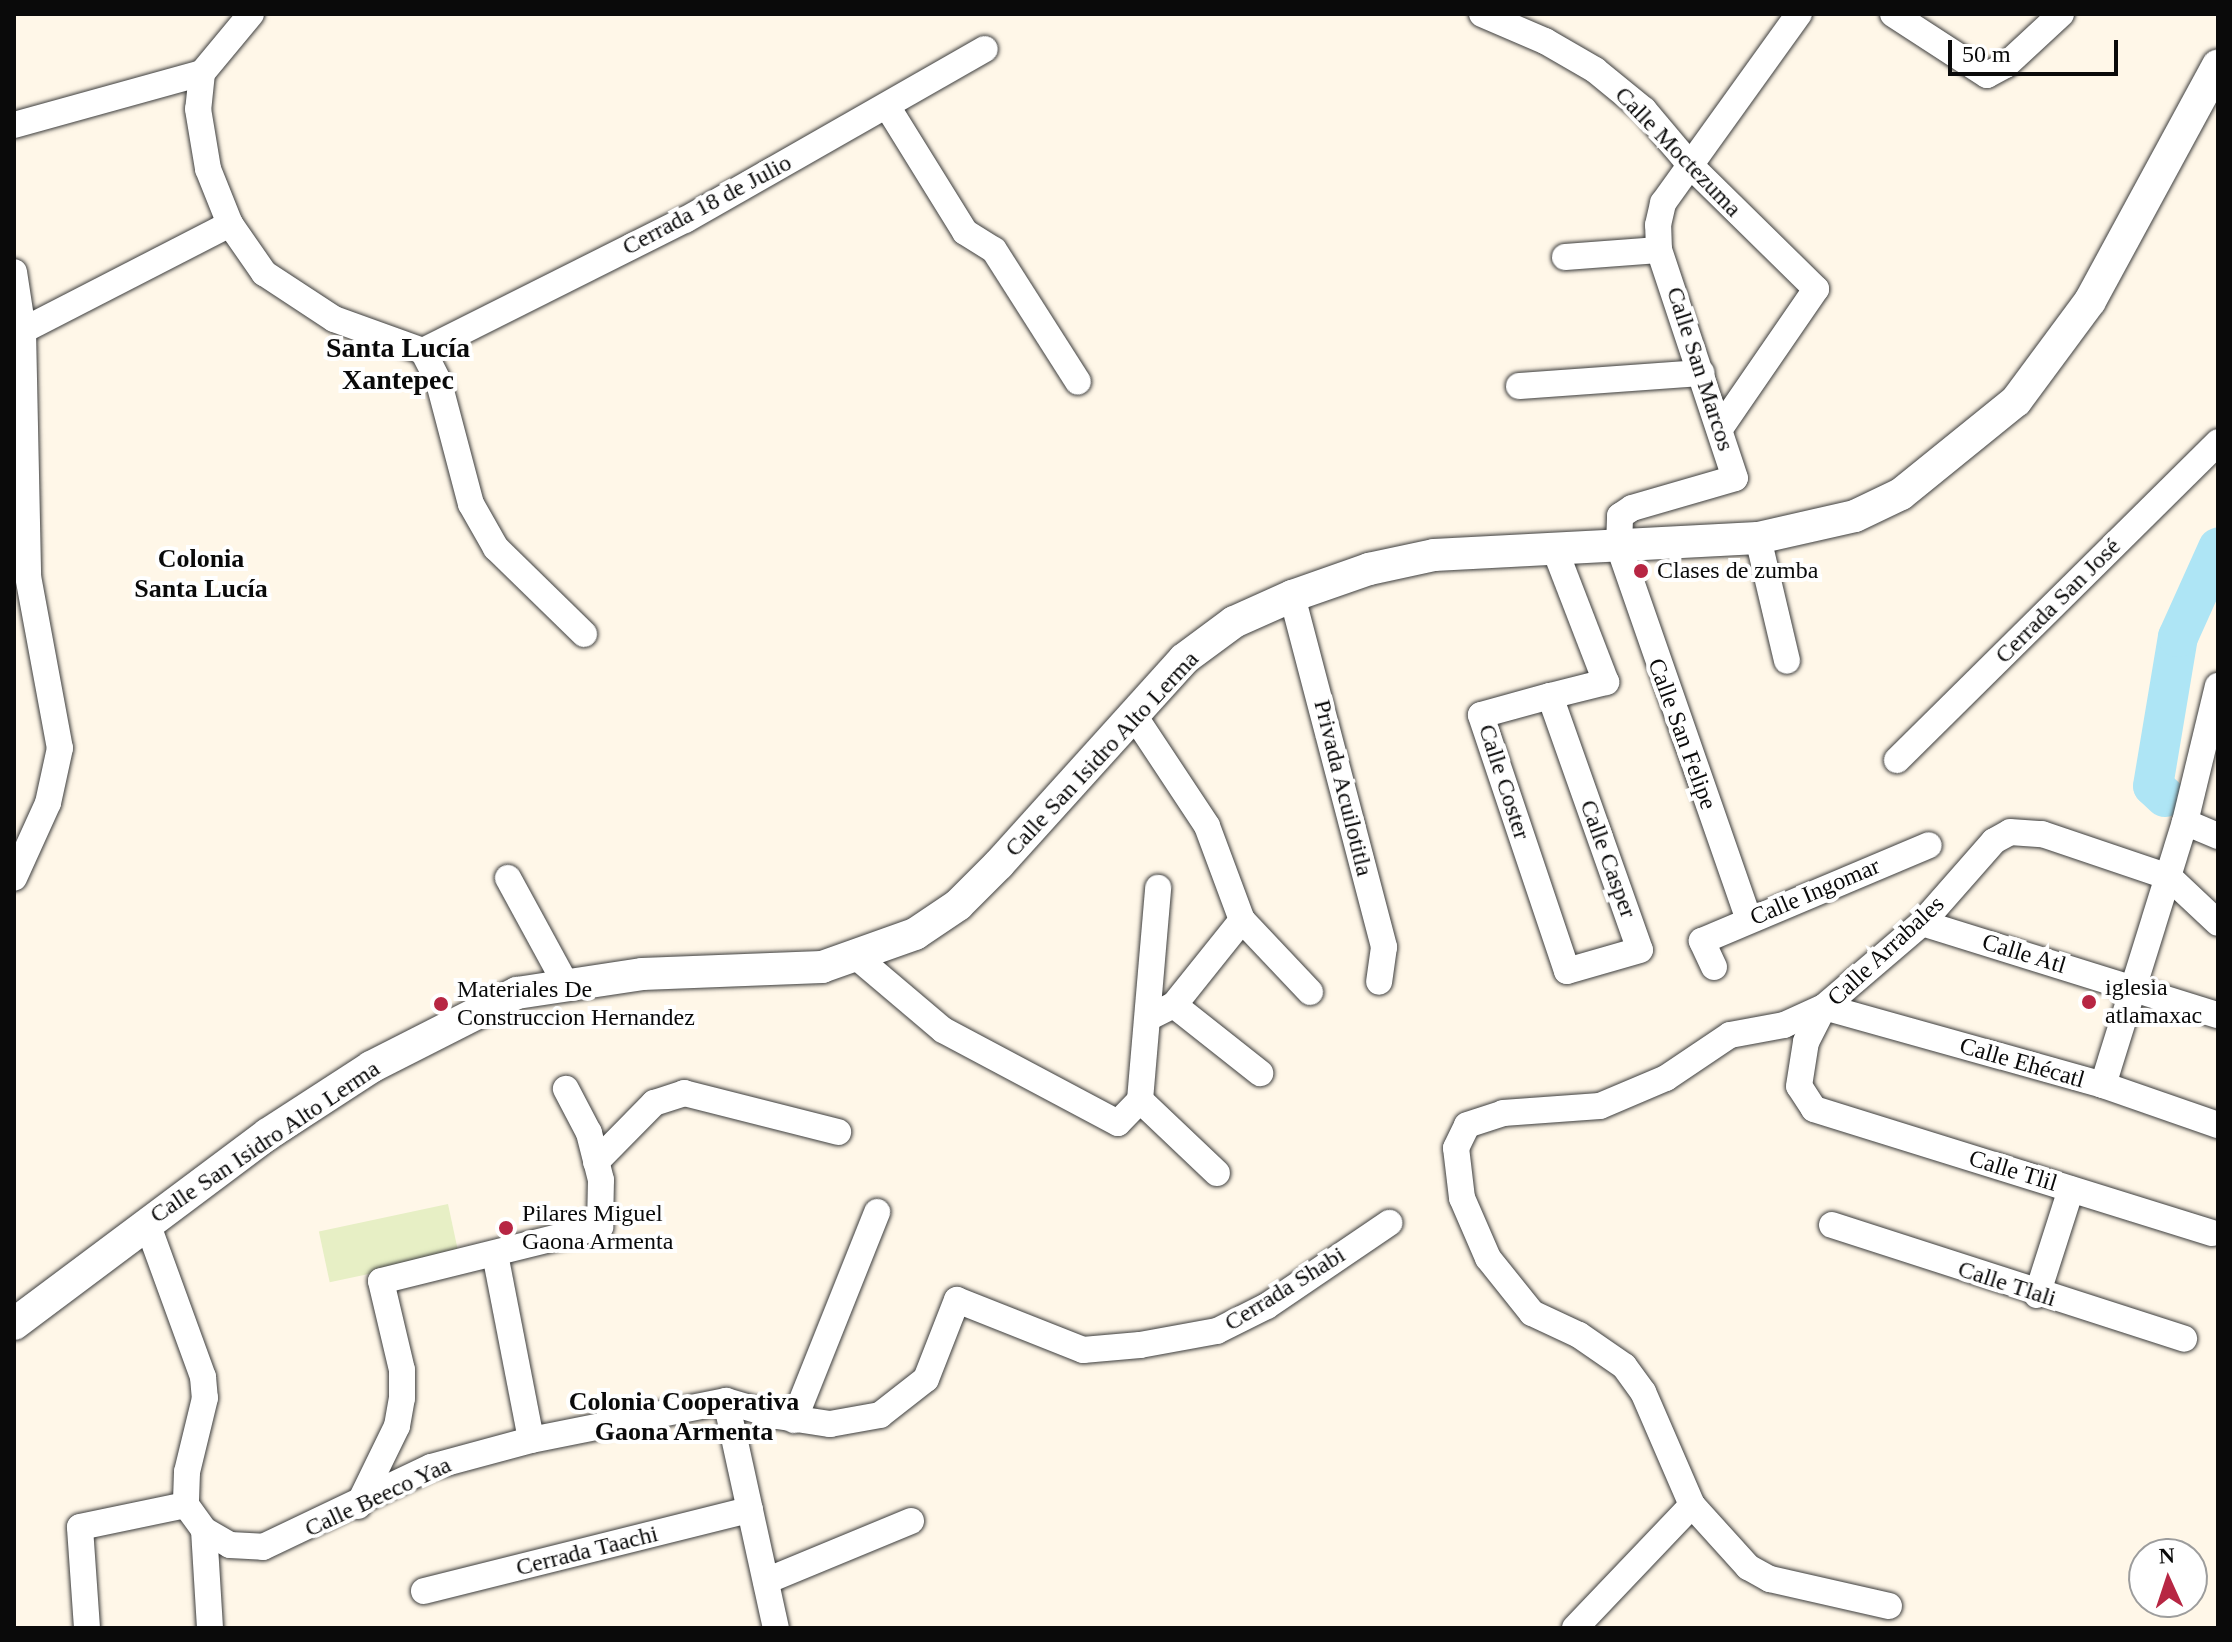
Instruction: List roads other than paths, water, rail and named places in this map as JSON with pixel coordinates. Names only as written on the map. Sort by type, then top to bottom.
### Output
[{"type":"street","points":[[251,14],[202,73],[198,109],[208,169],[230,224],[264,273],[322,311],[423,351],[439,383],[477,515],[496,548],[584,634]]},
{"type":"street","name":"Calle Moctezuma","points":[[1482,14],[1545,41],[1595,70],[1644,110],[1692,167],[1816,289],[1721,427]]},
{"type":"street","name":"Calle San Marcos","points":[[1619,547],[1620,516],[1632,508],[1735,478],[1721,427],[1659,250],[1663,203],[1692,167],[1799,14]]},
{"type":"street","points":[[1893,14],[1987,75],[2006,65],[2061,14]]},
{"type":"street","name":"Cerrada 18 de Julio","points":[[423,351],[685,220],[985,49]]},
{"type":"street","name":"Calle San Isidro Alto Lerma","points":[[14,1324],[147,1223],[371,1067],[517,993],[642,974],[822,967],[858,958],[915,934],[958,905],[1184,659],[1234,622],[1292,596],[1369,569],[1434,555],[1758,538],[1855,516],[1901,494],[2016,401],[2090,301],[2218,65]]},
{"type":"street","points":[[14,125],[202,73]]},
{"type":"street","points":[[887,106],[965,232],[994,250],[1078,382]]},
{"type":"street","points":[[19,333],[230,224]]},
{"type":"street","points":[[1565,257],[1659,250]]},
{"type":"street","points":[[14,272],[28,576],[60,748],[48,803],[14,878]]},
{"type":"street","points":[[1519,386],[1702,373]]},
{"type":"street","name":"Cerrada San José","points":[[1897,760],[2218,442]]},
{"type":"street","points":[[1758,538],[1787,661]]},
{"type":"street","name":"Calle Coster","points":[[1554,547],[1606,682],[1481,715],[1567,971]]},
{"type":"street","name":"Calle San Felipe","points":[[1619,547],[1749,920]]},
{"type":"street","name":"Privada Acuilotitla","points":[[1292,596],[1384,947],[1379,982]]},
{"type":"street","points":[[2103,1085],[2185,822],[2218,686]]},
{"type":"street","name":"Calle Casper","points":[[1550,696],[1640,950],[1567,971]]},
{"type":"street","points":[[1133,714],[1207,826],[1242,920],[1310,992]]},
{"type":"street","points":[[2185,822],[2218,836]]},
{"type":"street","name":"Calle Arrabales","points":[[1814,1109],[1799,1086],[1806,1042],[1824,1007],[1922,923],[1994,841],[2010,832],[2042,834],[2169,877],[2218,923]]},
{"type":"street","name":"Calle Ingomar","points":[[1714,967],[1702,941],[1929,845]]},
{"type":"street","points":[[508,878],[567,986]]},
{"type":"street","points":[[1133,1110],[1148,1018],[1158,888]]},
{"type":"street","points":[[1148,1018],[1174,1005],[1242,920]]},
{"type":"street","name":"Calle Atl","points":[[1922,923],[2218,1015]]},
{"type":"street","points":[[858,958],[943,1030],[1107,1121],[1133,1110]]},
{"type":"street","points":[[1174,1005],[1260,1073]]},
{"type":"street","points":[[1824,1007],[1784,1025],[1730,1035],[1666,1078],[1600,1106],[1503,1113],[1467,1125],[1456,1148],[1462,1198],[1488,1258],[1532,1313],[1579,1335],[1624,1366],[1643,1392],[1692,1505],[1759,1573],[1802,1589],[1889,1606]]},
{"type":"street","name":"Calle Ehécatl","points":[[1824,1007],[2103,1085],[2218,1125]]},
{"type":"street","points":[[358,1506],[397,1426],[402,1398],[402,1370],[381,1281],[600,1227],[596,1162],[589,1133],[566,1089]]},
{"type":"street","points":[[596,1162],[654,1103],[684,1093],[838,1132]]},
{"type":"street","name":"Calle Tlil","points":[[1814,1109],[2212,1233]]},
{"type":"street","points":[[1133,1110],[1217,1173]]},
{"type":"street","points":[[2037,1295],[2071,1189]]},
{"type":"street","points":[[794,1420],[877,1212]]},
{"type":"street","points":[[147,1223],[203,1377],[205,1398],[187,1472],[186,1505],[204,1530],[210,1628]]},
{"type":"street","name":"Cerrada Shabi","points":[[726,1401],[794,1420],[830,1424],[880,1415],[926,1379],[957,1300],[1083,1350],[1140,1345],[1217,1331],[1267,1306],[1389,1223]]},
{"type":"street","name":"Calle Tlali","points":[[1832,1225],[2037,1295],[2184,1339]]},
{"type":"street","points":[[495,1254],[531,1440]]},
{"type":"street","points":[[726,1401],[776,1628]]},
{"type":"street","name":"Calle Beeco Yaa","points":[[204,1530],[230,1545],[263,1547],[358,1506],[431,1467],[531,1440],[726,1401]]},
{"type":"street","points":[[87,1628],[80,1527],[186,1505]]},
{"type":"street","points":[[1575,1628],[1692,1505]]},
{"type":"street","name":"Cerrada Taachi","points":[[424,1591],[750,1510]]},
{"type":"street","points":[[766,1581],[911,1521]]},
{"type":"waterway","points":[[2165,797],[2153,786],[2178,637],[2218,548]]},
{"type":"place","name":"Clases de zumba","points":[[1641,571]]},
{"type":"place","name":"iglesia atlamaxac","points":[[2089,1002]]},
{"type":"place","name":"Materiales De Construccion Hernandez","points":[[441,1004]]},
{"type":"place","name":"Pilares Miguel Gaona Armenta","points":[[506,1228]]},
{"type":"district","name":"Santa Lucía Xantepec","points":[[398,364]]},
{"type":"district","name":"Colonia Santa Lucía","points":[[201,574]]},
{"type":"district","name":"Colonia Cooperativa Gaona Armenta","points":[[684,1417]]}]
